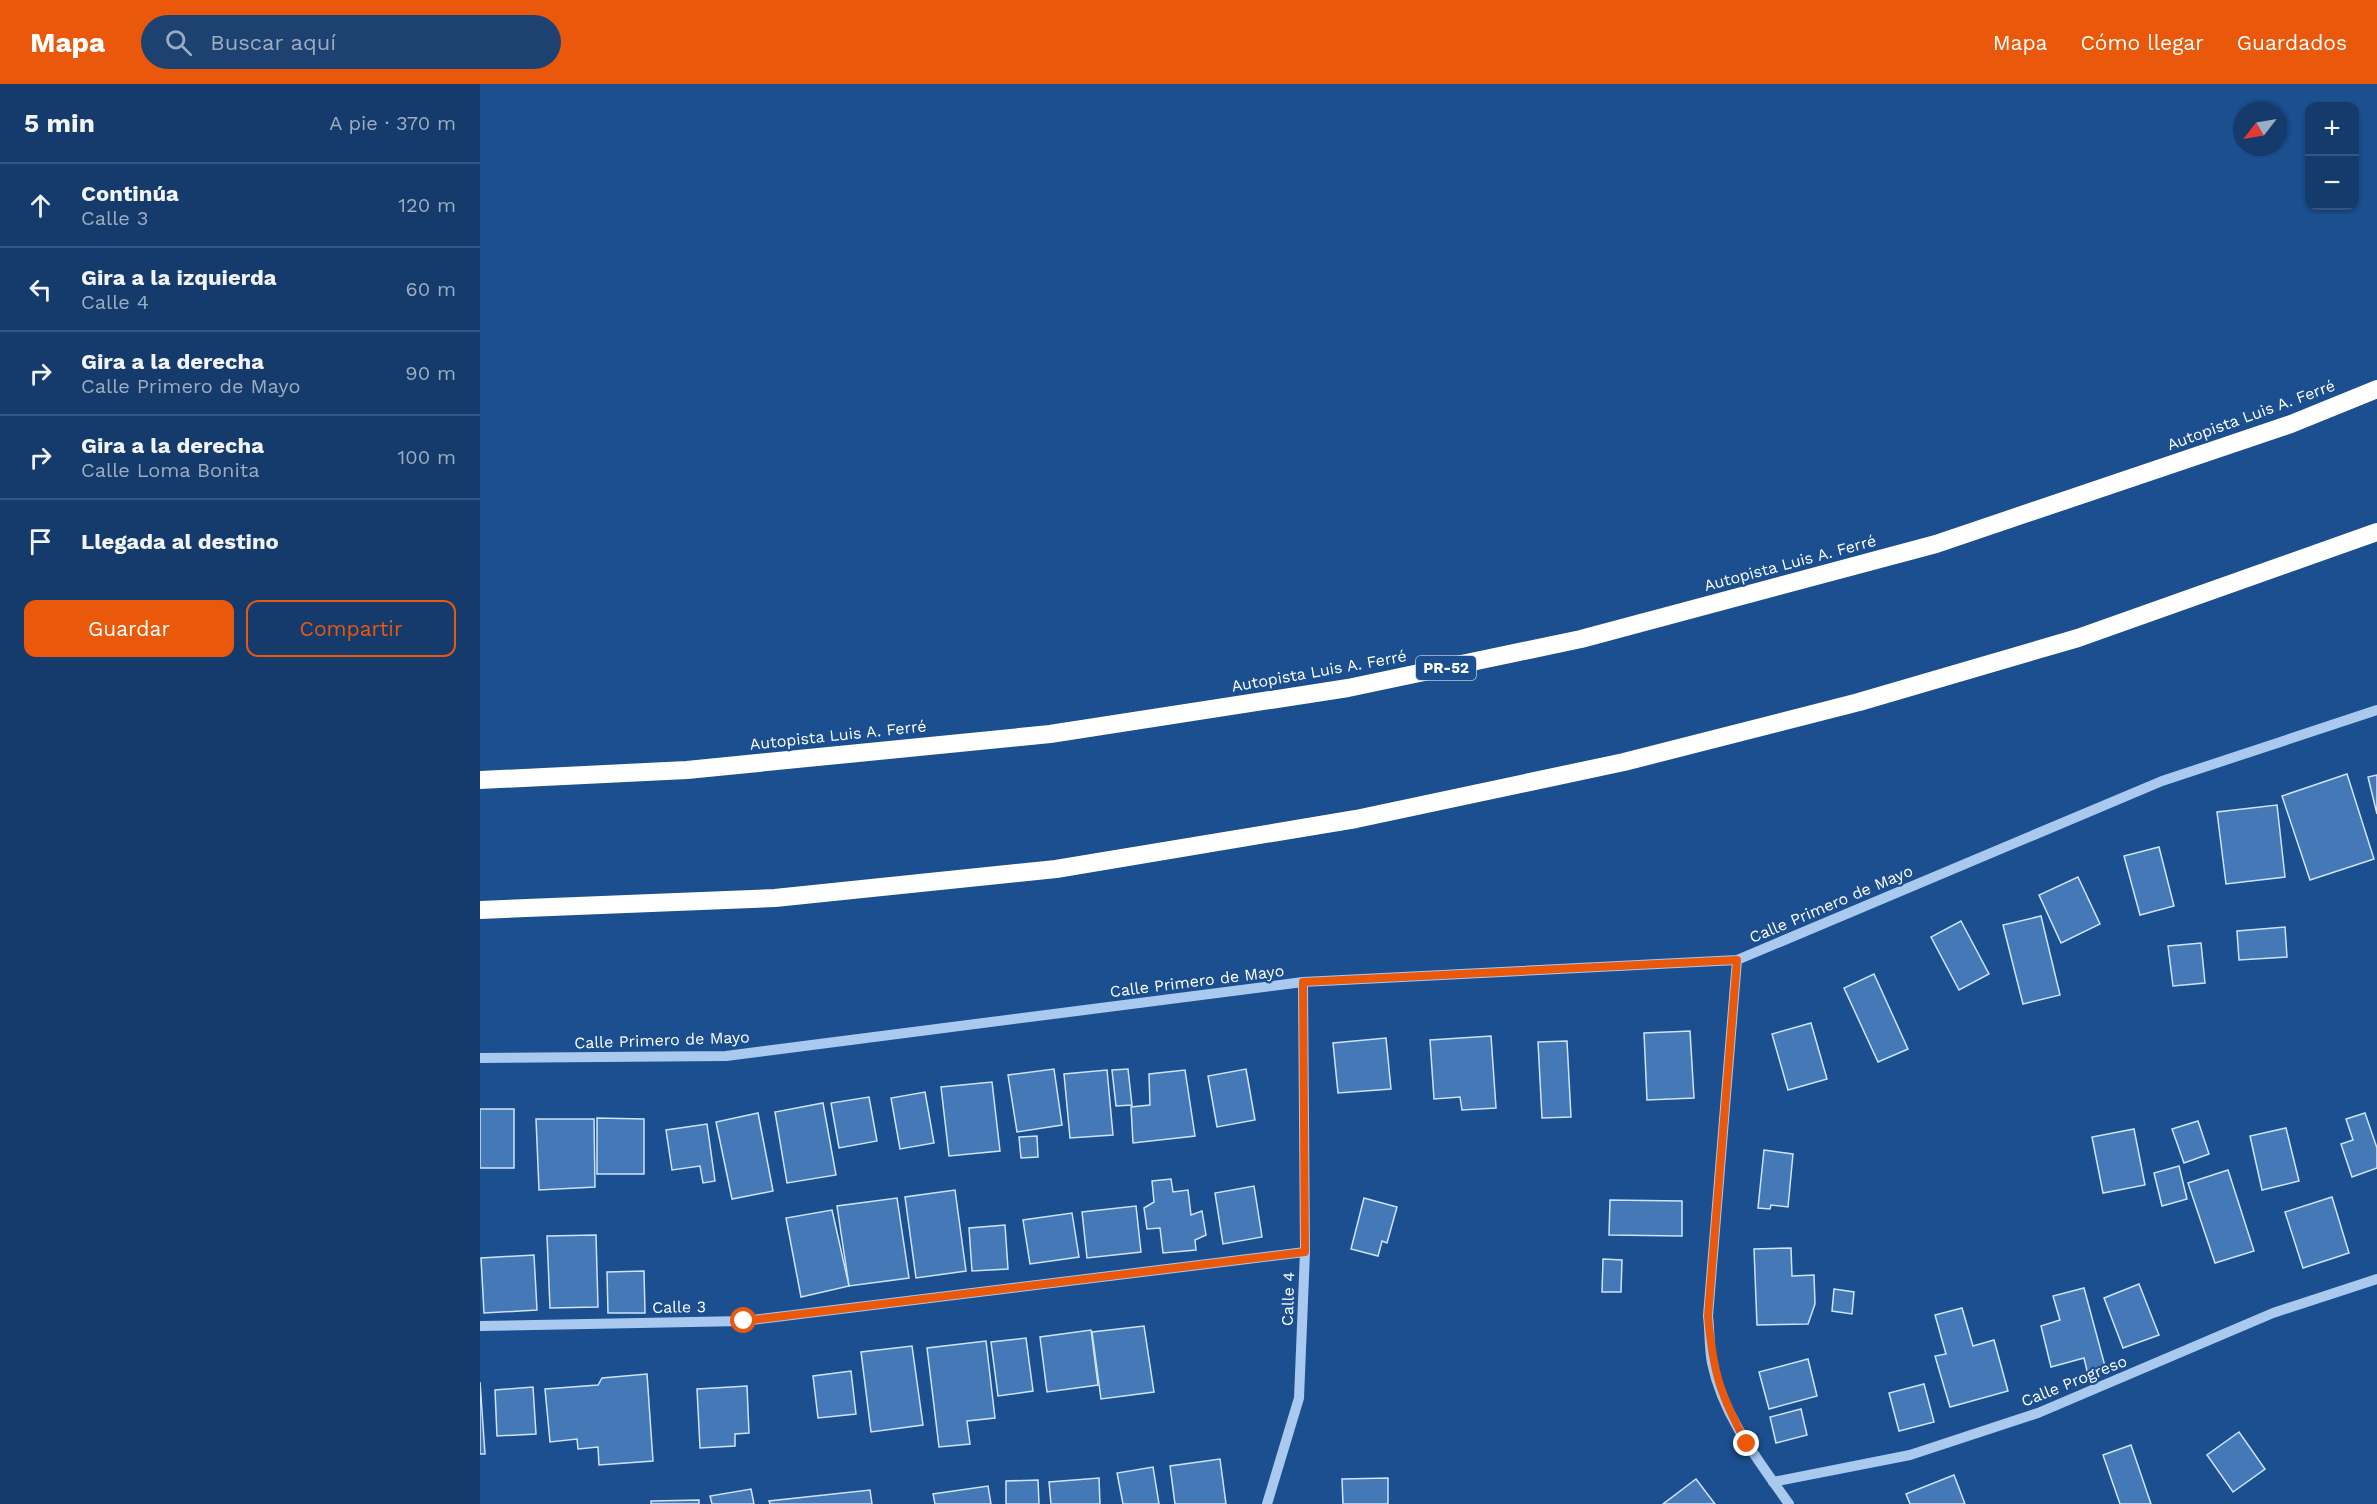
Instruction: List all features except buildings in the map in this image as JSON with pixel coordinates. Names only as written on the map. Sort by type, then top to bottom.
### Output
[{"type":"highway","name":"Autopista Luis A. Ferré","points":[[480,780],[687,770],[1050,734],[1359,686],[1581,639],[1936,544],[2291,424],[2377,389]]},
{"type":"highway","points":[[480,910],[775,898],[1021,872],[1356,819],[1624,762],[1859,702],[2078,638],[2377,532]]},
{"type":"street","name":"Calle Primero de Mayo","points":[[480,1058],[726,1056],[1303,982],[1737,960],[2162,781],[2377,710]]},
{"type":"street","points":[[1737,960],[1708,1316],[1712,1362],[1725,1405],[1747,1444],[1789,1504]]},
{"type":"street","name":"Calle 4","points":[[1267,1504],[1299,1398],[1305,1252],[1303,982]]},
{"type":"street","name":"Calle 3","points":[[480,1326],[744,1321],[1305,1252]]},
{"type":"street","name":"Calle Progreso","points":[[1773,1482],[1910,1455],[2038,1413],[2273,1313],[2377,1279]]},
{"type":"route","points":[[744,1321],[1305,1252],[1303,982],[1737,960],[1708,1316],[1712,1362],[1725,1405],[1747,1444]]}]
